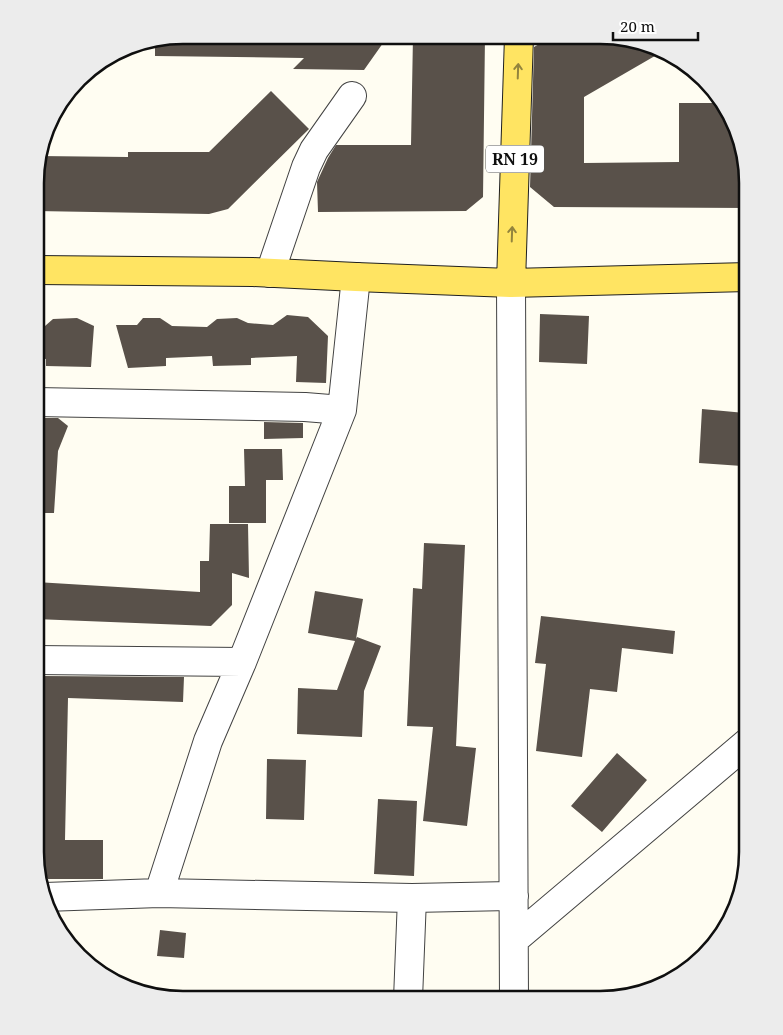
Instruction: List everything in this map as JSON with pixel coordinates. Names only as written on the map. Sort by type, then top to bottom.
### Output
[{"type":"main road","name":"RN 19","points":[[511,283],[520,44]]},
{"type":"main road","points":[[44,270],[253,272],[356,278],[511,283],[739,277]]},
{"type":"street","points":[[270,273],[306,167],[314,150],[352,96]]},
{"type":"street","points":[[159,893],[208,741],[242,662],[342,410],[356,278]]},
{"type":"street","points":[[511,283],[514,991]]},
{"type":"street","points":[[44,402],[305,407],[342,410]]},
{"type":"street","points":[[44,660],[242,662]]},
{"type":"street","points":[[514,939],[739,750]]},
{"type":"street","points":[[51,897],[159,893],[412,898],[514,896]]},
{"type":"street","points":[[408,991],[412,898]]},
{"type":"building","points":[[174,44],[382,44],[364,70],[293,69],[304,58],[155,56],[155,46]]},
{"type":"building","points":[[413,44],[485,44],[483,197],[466,211],[318,212],[317,182],[336,145],[411,145]]},
{"type":"building","points":[[539,44],[618,45],[636,48],[656,55],[584,97],[584,163],[679,162],[679,103],[714,103],[725,121],[737,156],[739,208],[554,207],[530,187],[534,47]]},
{"type":"building","points":[[271,91],[309,129],[228,209],[209,214],[44,211],[46,156],[128,157],[128,152],[209,152]]},
{"type":"building","points":[[540,314],[589,316],[587,364],[539,362]]},
{"type":"building","points":[[287,315],[308,317],[328,336],[326,383],[296,382],[297,356],[251,358],[251,365],[213,366],[212,356],[166,358],[166,366],[128,368],[116,325],[137,325],[143,318],[160,318],[172,326],[207,327],[217,319],[237,318],[248,323],[273,325]]},
{"type":"building","points":[[77,318],[94,326],[91,367],[46,366],[46,359],[44,359],[44,326],[53,319]]},
{"type":"building","points":[[702,409],[739,412],[739,466],[699,463]]},
{"type":"building","points":[[44,418],[58,418],[68,426],[58,451],[54,513],[44,513]]},
{"type":"building","points":[[264,422],[303,423],[303,438],[264,439]]},
{"type":"building","points":[[244,449],[282,449],[283,480],[266,480],[266,523],[229,523],[229,486],[245,486]]},
{"type":"building","points":[[210,524],[248,524],[249,578],[232,573],[232,605],[211,626],[44,619],[44,582],[200,592],[200,561],[209,561]]},
{"type":"building","points":[[424,543],[465,545],[456,746],[476,748],[467,826],[423,821],[433,727],[407,726],[413,588],[422,589]]},
{"type":"building","points":[[315,591],[363,599],[356,639],[357,637],[381,646],[364,691],[362,737],[297,734],[298,688],[337,690],[355,641],[308,633]]},
{"type":"building","points":[[541,616],[675,631],[673,654],[622,648],[617,692],[590,689],[582,757],[536,751],[546,664],[535,663]]},
{"type":"building","points":[[44,676],[184,677],[183,702],[68,698],[65,840],[103,840],[103,879],[48,879],[45,870],[44,852]]},
{"type":"building","points":[[617,753],[647,780],[602,832],[571,806]]},
{"type":"building","points":[[267,759],[306,760],[304,820],[266,819]]},
{"type":"building","points":[[378,799],[417,801],[414,876],[374,874]]},
{"type":"building","points":[[160,930],[186,933],[184,958],[157,956]]}]
